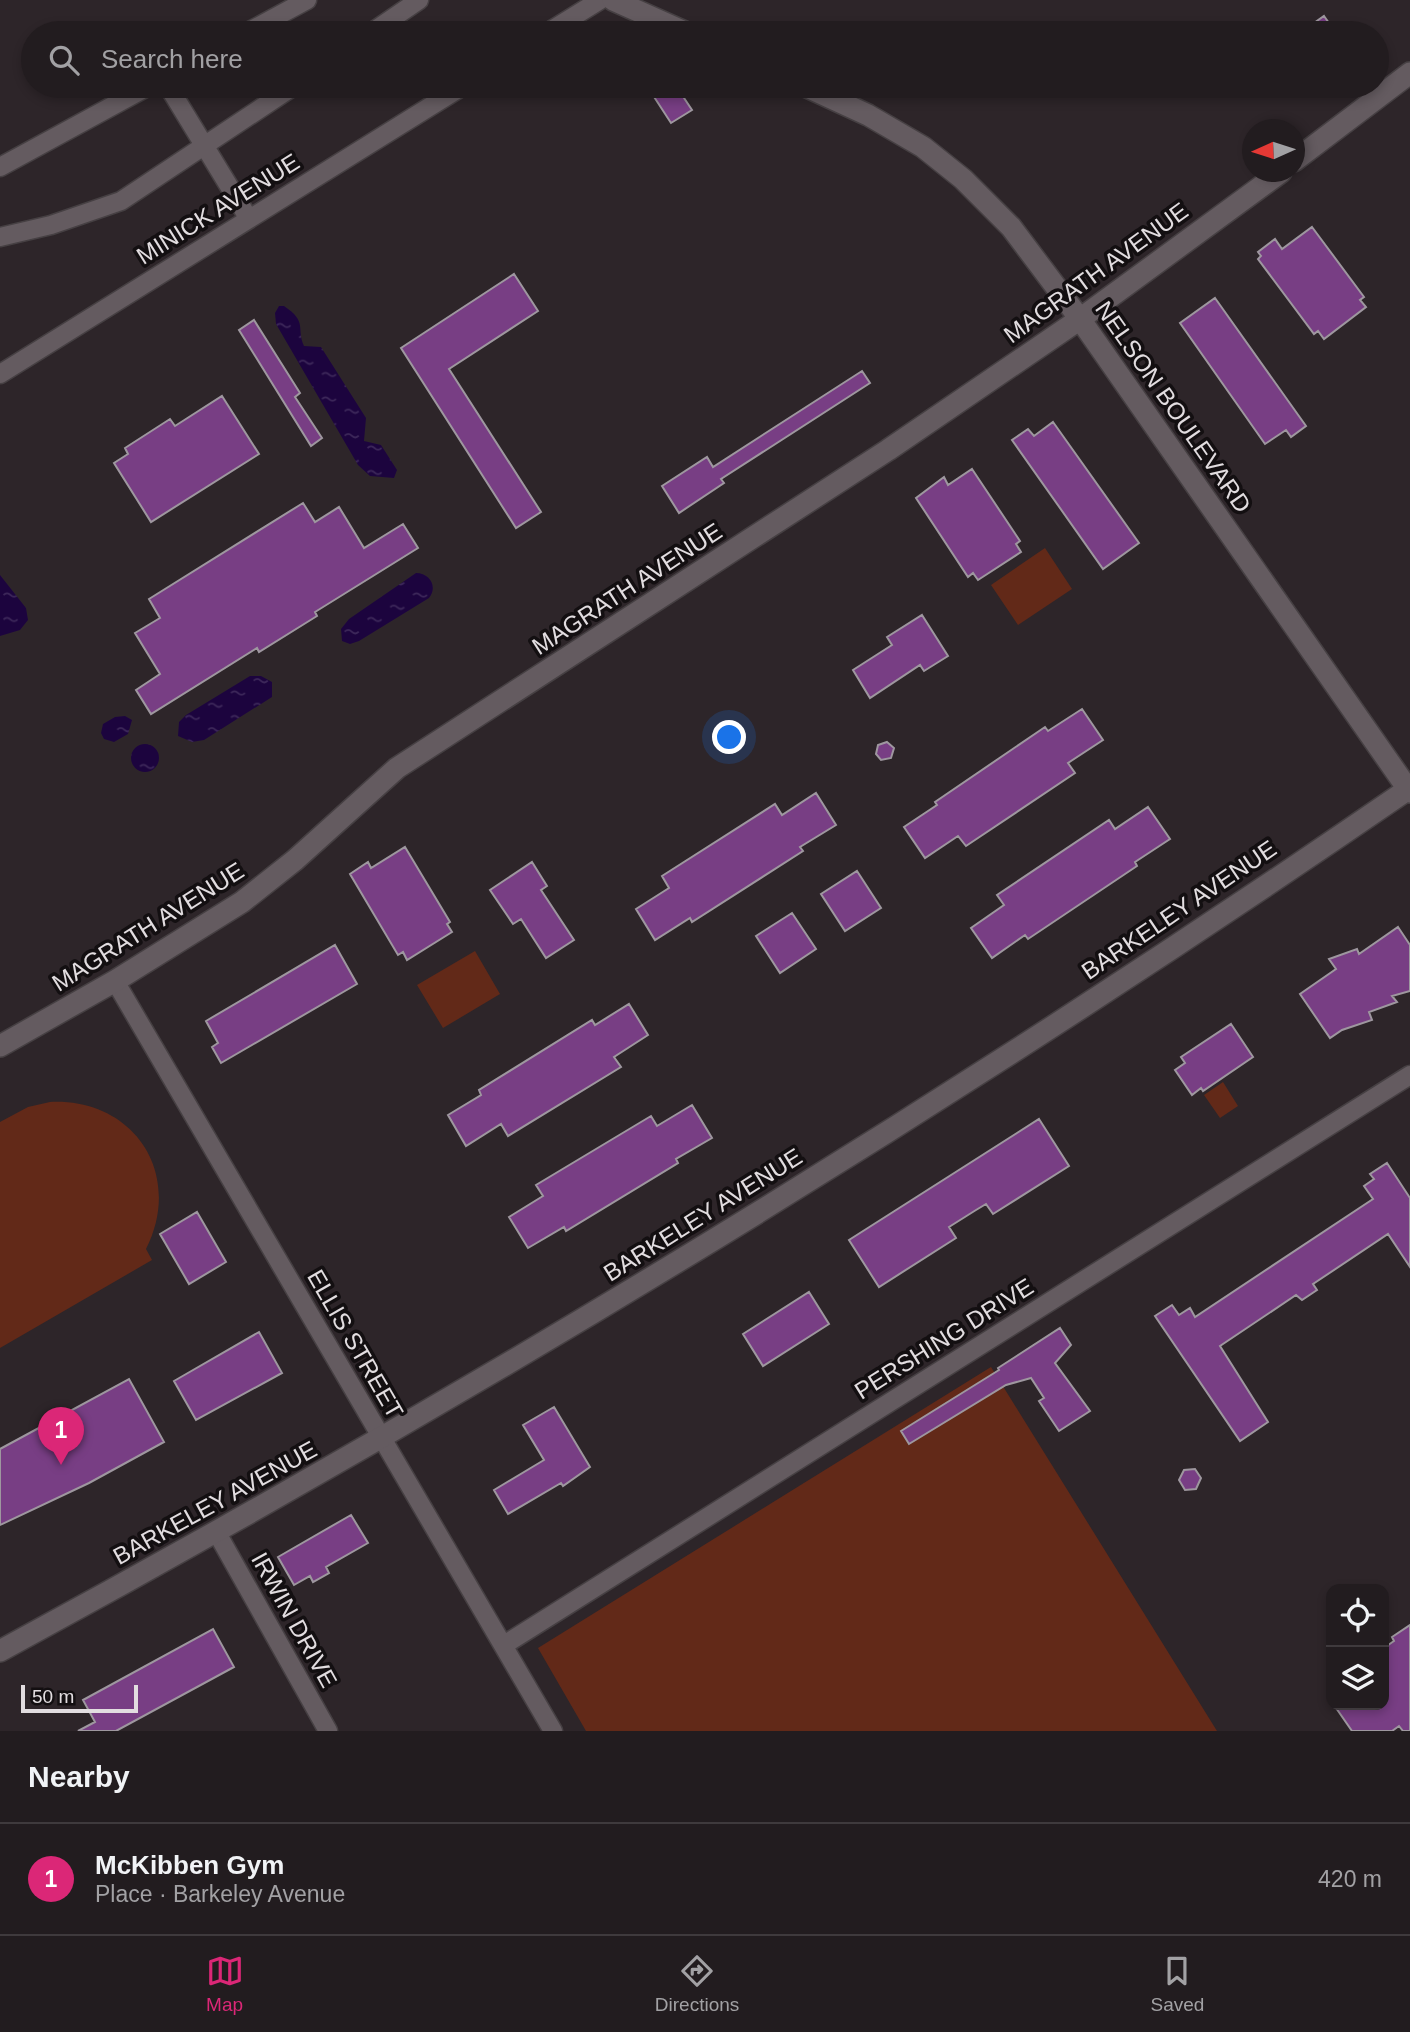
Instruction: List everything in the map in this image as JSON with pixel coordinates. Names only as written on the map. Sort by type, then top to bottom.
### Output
[{"type":"main road","points":[[613,0],[660,21]]},
{"type":"main road","points":[[1389,89],[1410,73]]},
{"type":"main road","name":"NELSON BOULEVARD","points":[[829,98],[907,137],[963,179],[1011,227],[1080,319],[1409,790]]},
{"type":"main road","points":[[1305,153],[1377,98]]},
{"type":"main road","name":"MAGRATH AVENUE","points":[[0,1046],[209,924],[263,886],[397,768],[888,450],[1080,319],[1267,182]]},
{"type":"main road","name":"BARKELEY AVENUE","points":[[0,1651],[383,1440],[925,1110],[1409,790]]},
{"type":"street","points":[[268,21],[307,0]]},
{"type":"street","points":[[388,21],[419,0]]},
{"type":"street","points":[[566,21],[600,0]]},
{"type":"street","points":[[0,167],[127,98]]},
{"type":"street","points":[[175,98],[249,219]]},
{"type":"street","points":[[0,237],[51,225],[121,201],[276,98]]},
{"type":"street","name":"MINICK AVENUE","points":[[0,374],[444,98]]},
{"type":"street","name":"ELLIS STREET","points":[[115,981],[553,1731]]},
{"type":"street","name":"PERSHING DRIVE","points":[[504,1645],[1410,1075]]},
{"type":"street","name":"IRWIN DRIVE","points":[[217,1533],[328,1731]]},
{"type":"shaded area","points":[[1045,548],[1072,589],[1018,625],[991,585]]},
{"type":"shaded area","points":[[475,951],[500,994],[443,1028],[417,985]]},
{"type":"shaded area","points":[[1223,1082],[1238,1106],[1220,1118],[1204,1095]]},
{"type":"shaded area","points":[[50,1102],[80,1104],[106,1113],[127,1127],[144,1146],[154,1168],[159,1194],[156,1221],[146,1249],[152,1260],[0,1348],[0,1122],[28,1107]]},
{"type":"shaded area","points":[[991,1367],[1217,1731],[586,1731],[538,1648]]},
{"type":"water","points":[[279,306],[284,306],[296,316],[304,346],[321,347],[366,418],[364,441],[381,445],[397,470],[394,478],[370,476],[358,465],[276,324],[275,313]]},
{"type":"water","points":[[416,573],[425,575],[431,581],[433,589],[429,598],[359,641],[350,644],[342,641],[341,629],[349,619]]},
{"type":"water","points":[[0,575],[26,608],[28,620],[20,630],[0,636]]},
{"type":"water","points":[[250,676],[261,676],[272,682],[272,697],[204,740],[192,742],[178,736],[179,722],[186,715]]},
{"type":"water","points":[[125,716],[132,720],[128,734],[114,742],[104,739],[101,733],[103,724],[115,717]]},
{"type":"water","points":[[145,744],[155,748],[159,758],[155,768],[145,772],[135,768],[131,758],[135,748]]},
{"type":"building","points":[[655,98],[684,98],[692,110],[671,123]]},
{"type":"building","points":[[1312,227],[1364,297],[1360,300],[1366,307],[1324,339],[1318,331],[1314,334],[1258,259],[1261,256],[1258,252],[1275,239],[1282,249]]},
{"type":"building","points":[[514,274],[538,311],[449,369],[541,512],[516,528],[401,348]]},
{"type":"building","points":[[1215,298],[1306,426],[1291,437],[1286,430],[1265,444],[1180,323]]},
{"type":"building","points":[[254,320],[300,393],[295,397],[322,438],[311,446],[239,330]]},
{"type":"building","points":[[862,371],[870,383],[721,479],[724,483],[679,513],[662,486],[707,457],[713,467]]},
{"type":"building","points":[[222,396],[259,454],[151,522],[114,463],[128,454],[125,448],[170,419],[175,426]]},
{"type":"building","points":[[1053,422],[1139,543],[1103,569],[1012,440],[1028,429],[1034,436]]},
{"type":"building","points":[[972,469],[1020,541],[1016,544],[1021,552],[978,580],[973,573],[968,577],[916,498],[944,477],[948,485]]},
{"type":"building","points":[[303,503],[315,522],[339,507],[364,548],[403,524],[418,548],[315,612],[317,616],[259,652],[257,648],[151,714],[136,690],[160,674],[135,633],[160,618],[149,599]]},
{"type":"building","points":[[922,615],[948,656],[924,671],[920,665],[870,698],[853,670],[892,645],[887,637]]},
{"type":"building","points":[[1082,709],[1103,740],[1068,763],[1075,773],[966,846],[958,836],[925,858],[904,827],[937,805],[935,802],[1045,727],[1048,731]]},
{"type":"building","points":[[887,742],[894,748],[891,758],[881,760],[876,754],[878,745]]},
{"type":"building","points":[[816,793],[836,825],[800,847],[803,851],[692,922],[690,918],[655,940],[636,909],[669,888],[662,876],[775,804],[782,815]]},
{"type":"building","points":[[1148,807],[1170,839],[1135,862],[1137,866],[1028,939],[1025,935],[992,958],[971,928],[1004,905],[997,895],[1109,820],[1115,829]]},
{"type":"building","points":[[405,847],[450,922],[447,924],[452,932],[407,960],[403,952],[398,955],[350,874],[368,862],[371,868]]},
{"type":"building","points":[[532,862],[547,886],[541,890],[574,940],[546,958],[521,919],[513,924],[490,890]]},
{"type":"building","points":[[857,871],[881,908],[845,931],[821,894]]},
{"type":"building","points":[[792,913],[816,949],[780,973],[756,936]]},
{"type":"building","points":[[1398,927],[1410,945],[1410,991],[1392,996],[1397,1002],[1369,1012],[1372,1020],[1342,1030],[1330,1038],[1300,994],[1336,969],[1329,959],[1357,949],[1359,954]]},
{"type":"building","points":[[335,945],[357,984],[221,1063],[212,1047],[218,1043],[206,1021]]},
{"type":"building","points":[[629,1004],[648,1035],[614,1057],[621,1067],[508,1136],[501,1124],[466,1146],[448,1115],[481,1095],[479,1090],[592,1020],[595,1025]]},
{"type":"building","points":[[1231,1024],[1253,1057],[1203,1091],[1201,1088],[1192,1095],[1175,1070],[1185,1063],[1181,1057]]},
{"type":"building","points":[[692,1105],[712,1138],[676,1159],[678,1163],[566,1231],[564,1227],[528,1248],[509,1217],[543,1196],[536,1185],[651,1116],[657,1126]]},
{"type":"building","points":[[1039,1119],[1069,1166],[993,1214],[986,1204],[949,1227],[956,1238],[879,1287],[849,1240]]},
{"type":"building","points":[[1387,1163],[1410,1198],[1410,1267],[1388,1234],[1313,1284],[1317,1290],[1302,1300],[1296,1295],[1220,1346],[1268,1422],[1240,1441],[1155,1316],[1172,1305],[1179,1315],[1190,1308],[1195,1317],[1373,1199],[1364,1186],[1374,1179],[1370,1174]]},
{"type":"building","points":[[197,1212],[226,1262],[189,1284],[160,1234]]},
{"type":"building","points":[[809,1292],[829,1324],[763,1366],[743,1334]]},
{"type":"building","points":[[1060,1328],[1071,1345],[1055,1363],[1090,1411],[1059,1431],[1039,1401],[1044,1398],[1031,1378],[1006,1385],[909,1444],[901,1431]]},
{"type":"building","points":[[259,1332],[282,1373],[196,1420],[174,1381]]},
{"type":"building","points":[[129,1379],[164,1442],[89,1483],[0,1525],[0,1449]]},
{"type":"building","points":[[554,1407],[590,1467],[563,1486],[561,1483],[508,1514],[494,1490],[544,1460],[523,1425]]},
{"type":"building","points":[[1195,1469],[1201,1478],[1196,1489],[1185,1490],[1179,1480],[1184,1470]]},
{"type":"building","points":[[351,1515],[368,1543],[326,1567],[329,1573],[313,1582],[310,1576],[294,1585],[278,1557]]},
{"type":"building","points":[[1410,1625],[1410,1731],[1403,1731],[1399,1726],[1392,1731],[1352,1731],[1337,1710],[1389,1710],[1389,1644],[1394,1641],[1392,1637]]},
{"type":"building","points":[[213,1629],[234,1667],[116,1731],[78,1731],[95,1722],[83,1700]]},
{"type":"place","name":"McKibben Gym","points":[[61,1465]]}]
